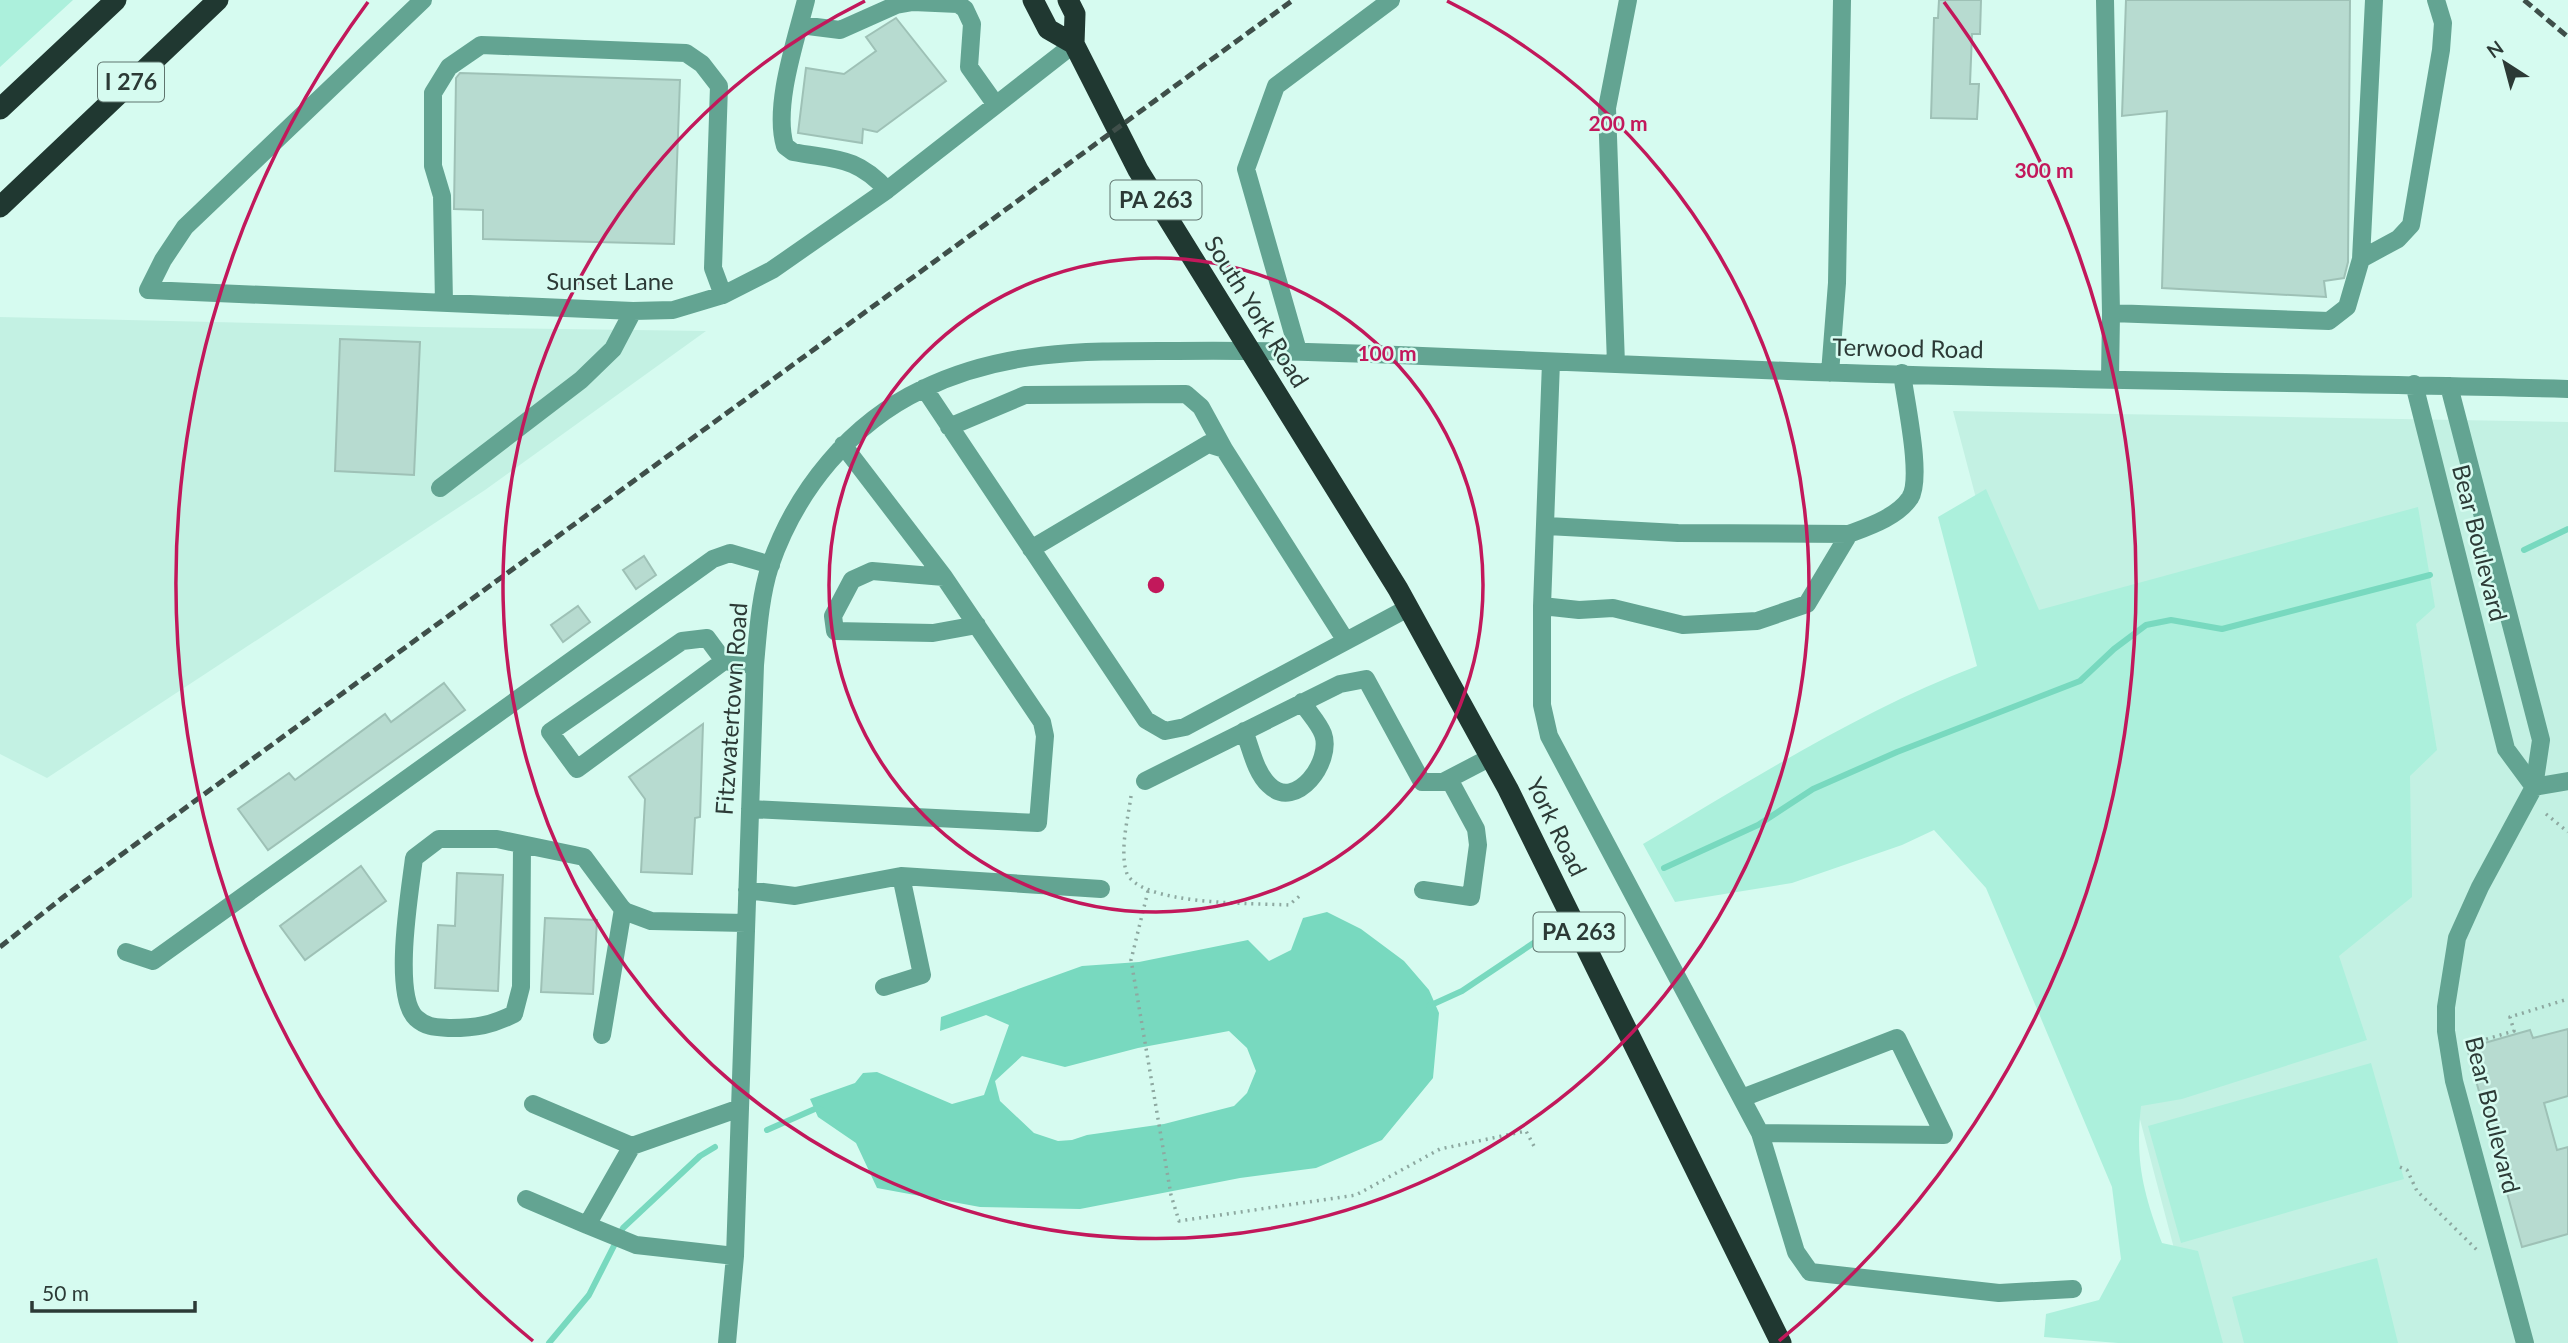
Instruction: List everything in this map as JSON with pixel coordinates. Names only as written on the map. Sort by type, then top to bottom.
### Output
[{"type":"highway","name":"I 276","points":[[0,109],[116,0]]},
{"type":"highway","name":"I 276","points":[[0,207],[218,0]]},
{"type":"highway","name":"South York Road","points":[[1034,0],[1048,29],[1074,44]]},
{"type":"highway","name":"South York Road","points":[[1068,0],[1075,15],[1074,44],[1138,170],[1361,530]]},
{"type":"highway","name":"York Road","points":[[1361,530],[1408,608],[1490,757],[1780,1343]]},
{"type":"street","name":"Sunset Lane","points":[[424,0],[185,227],[148,290],[633,311],[673,310],[723,295],[772,270],[887,190],[1074,44]]},
{"type":"street","points":[[806,0],[784,108],[785,146],[793,152],[858,164],[869,171],[887,190]]},
{"type":"street","points":[[1298,351],[1246,169],[1276,86],[1391,0]]},
{"type":"street","points":[[1616,364],[1607,108],[1628,0]]},
{"type":"street","points":[[1830,373],[1837,283],[1842,0]]},
{"type":"street","points":[[2105,0],[2110,379]]},
{"type":"street","points":[[2111,313],[2329,321],[2347,307],[2361,259],[2374,0]]},
{"type":"street","points":[[2361,259],[2398,239],[2412,225],[2441,50],[2443,23],[2436,0]]},
{"type":"street","points":[[800,25],[840,30],[897,5],[913,2],[958,4],[970,15],[972,24],[969,66],[996,106]]},
{"type":"street","points":[[444,303],[442,196],[433,166],[433,93],[449,67],[481,45],[686,53],[702,64],[719,86],[713,268],[723,295]]},
{"type":"street","points":[[440,488],[581,380],[613,349],[633,311]]},
{"type":"street","name":"Terwood Road","points":[[1248,350],[1830,373],[2568,388]]},
{"type":"street","name":"Fitzwatertown Road","points":[[727,1343],[735,1256],[755,664],[761,610],[771,565],[796,512],[819,474],[844,445],[881,412],[924,388],[969,369],[1020,356],[1065,351],[1248,350]]},
{"type":"street","points":[[1551,362],[1542,606],[1542,705],[1549,736],[1760,1133],[1796,1252],[1810,1272],[2000,1293],[2073,1289]]},
{"type":"street","points":[[1547,527],[1678,533],[1849,534],[1900,509],[1912,496],[1915,473],[1902,373]]},
{"type":"street","name":"Bear Boulevard","points":[[2414,384],[2506,749],[2534,787]]},
{"type":"street","name":"Bear Boulevard","points":[[2449,386],[2541,740],[2534,787],[2467,914],[2451,963],[2445,1007],[2454,1081],[2525,1343]]},
{"type":"street","points":[[924,388],[1146,720],[1165,732],[1185,727],[1408,608]]},
{"type":"street","points":[[949,426],[1024,395],[1186,394],[1201,407],[1224,449],[1346,641]]},
{"type":"street","points":[[1031,549],[1208,444],[1224,449]]},
{"type":"street","points":[[750,809],[1038,822],[1045,736],[1042,722],[944,577],[844,445]]},
{"type":"street","points":[[1542,606],[1579,610],[1613,608],[1684,625],[1757,621],[1807,604],[1849,534]]},
{"type":"street","points":[[126,952],[153,961],[713,559],[730,553],[771,565]]},
{"type":"street","points":[[944,577],[872,571],[852,580],[834,617],[835,631],[933,633],[977,625]]},
{"type":"street","points":[[724,661],[707,638],[682,641],[550,732],[577,769],[724,661],[755,664]]},
{"type":"street","points":[[1145,781],[1340,684],[1366,679],[1422,782],[1449,779],[1490,757]]},
{"type":"street","points":[[1244,731],[1260,772],[1270,787],[1284,793],[1300,788],[1315,776],[1324,757],[1323,735],[1302,702]]},
{"type":"street","points":[[1423,890],[1471,897],[1478,845],[1476,829],[1449,779]]},
{"type":"street","points":[[2534,787],[2568,781]]},
{"type":"street","points":[[522,845],[521,987],[514,1014],[489,1026],[429,1027],[414,1016],[405,993],[407,908],[414,858],[439,839],[497,839],[584,858],[623,909],[651,920],[746,923]]},
{"type":"street","points":[[747,890],[795,897],[901,876],[1101,889]]},
{"type":"street","points":[[884,987],[922,975],[901,876]]},
{"type":"street","points":[[602,1035],[623,909]]},
{"type":"street","points":[[1742,1097],[1897,1038],[1944,1135],[1760,1133]]},
{"type":"street","points":[[533,1104],[632,1146],[740,1108]]},
{"type":"street","points":[[592,1228],[632,1146]]},
{"type":"street","points":[[526,1199],[635,1245],[735,1256]]},
{"type":"path","points":[[1145,781],[1133,786],[1124,839],[1126,873],[1139,887],[1165,897],[1289,905],[1302,894]]},
{"type":"path","points":[[2546,814],[2568,832]]},
{"type":"path","points":[[1148,891],[1131,960],[1171,1195],[1179,1221],[1356,1195],[1440,1149],[1494,1136],[1526,1131],[1535,1148]]},
{"type":"path","points":[[2464,1045],[2514,1031],[2510,1017],[2568,999]]},
{"type":"path","points":[[2400,1167],[2407,1170],[2417,1191],[2480,1252]]},
{"type":"shaded area","points":[[0,0],[73,0],[0,67]]},
{"type":"shaded area","points":[[0,317],[706,331],[485,490],[47,778],[0,754]]},
{"type":"shaded area","points":[[1953,411],[2568,422],[2568,1343],[2199,1343]]},
{"type":"shaded area","points":[[1986,489],[2039,610],[2418,507],[2435,607],[2416,624],[2437,750],[2410,776],[2412,897],[2339,956],[2367,1040],[2182,1099],[2141,1106],[2140,1160],[2145,1192],[2155,1225],[2162,1243],[2198,1251],[2223,1343],[2118,1343],[2044,1337],[2046,1314],[2099,1300],[2121,1259],[2112,1187],[1986,888],[1934,830],[1902,845],[1792,883],[1675,902],[1643,844],[1848,725],[1977,666],[1938,517]]},
{"type":"shaded area","points":[[1327,912],[1361,929],[1404,961],[1429,990],[1439,1013],[1433,1078],[1382,1140],[1316,1168],[1240,1178],[1080,1209],[980,1207],[877,1188],[856,1143],[818,1117],[810,1099],[855,1083],[863,1073],[877,1072],[952,1104],[984,1095],[1009,1025],[986,1015],[940,1031],[941,1017],[1082,966],[1139,962],[1248,940],[1269,961],[1291,950],[1303,918]],"holes":[[[1229,1031],[1247,1048],[1256,1071],[1247,1093],[1234,1106],[1164,1124],[1087,1135],[1072,1140],[1058,1141],[1034,1133],[1000,1101],[995,1081],[1022,1056],[1065,1067],[1138,1048]]]},
{"type":"shaded area","points":[[2371,1063],[2404,1179],[2181,1243],[2148,1126]]},
{"type":"shaded area","points":[[2377,1258],[2398,1343],[2244,1343],[2232,1297]]},
{"type":"building","points":[[1939,0],[1981,0],[1980,34],[1972,34],[1970,84],[1979,84],[1977,119],[1931,118],[1934,18],[1938,18]]},
{"type":"building","points":[[2126,0],[2350,0],[2348,262],[2344,278],[2324,281],[2326,297],[2162,288],[2167,111],[2122,116]]},
{"type":"building","points":[[896,18],[946,81],[877,132],[863,129],[862,143],[798,133],[806,68],[844,74],[876,51],[866,37]]},
{"type":"building","points":[[460,73],[680,80],[674,244],[483,239],[483,210],[454,209],[456,78]]},
{"type":"building","points":[[340,339],[420,342],[414,475],[335,471]]},
{"type":"building","points":[[644,556],[656,575],[636,589],[623,570]]},
{"type":"building","points":[[578,606],[590,622],[563,642],[551,625]]},
{"type":"building","points":[[444,683],[465,710],[268,850],[238,809],[289,773],[295,780],[385,714],[391,722]]},
{"type":"building","points":[[703,724],[700,817],[695,818],[692,874],[641,872],[645,799],[629,777]]},
{"type":"building","points":[[361,866],[386,901],[305,960],[280,926]]},
{"type":"building","points":[[457,873],[503,875],[498,991],[435,988],[438,925],[455,926]]},
{"type":"building","points":[[545,918],[597,920],[593,994],[541,992]]},
{"type":"building","points":[[2568,1029],[2568,1096],[2544,1103],[2557,1150],[2568,1147],[2568,1234],[2522,1247],[2467,1048],[2530,1030],[2533,1038]]},
{"type":"waterway","points":[[2524,550],[2568,529]]},
{"type":"waterway","points":[[1664,868],[1758,825],[1813,789],[1897,752],[2080,681],[2114,649],[2146,625],[2171,620],[2222,629],[2430,575]]},
{"type":"waterway","points":[[1429,1006],[1462,991],[1535,942]]},
{"type":"waterway","points":[[767,1130],[817,1108],[822,1110]]},
{"type":"waterway","points":[[549,1343],[589,1295],[623,1228],[700,1156],[715,1147]]},
{"type":"railway","points":[[0,947],[66,895],[1293,0]]},
{"type":"railway","points":[[2524,0],[2568,37]]}]
